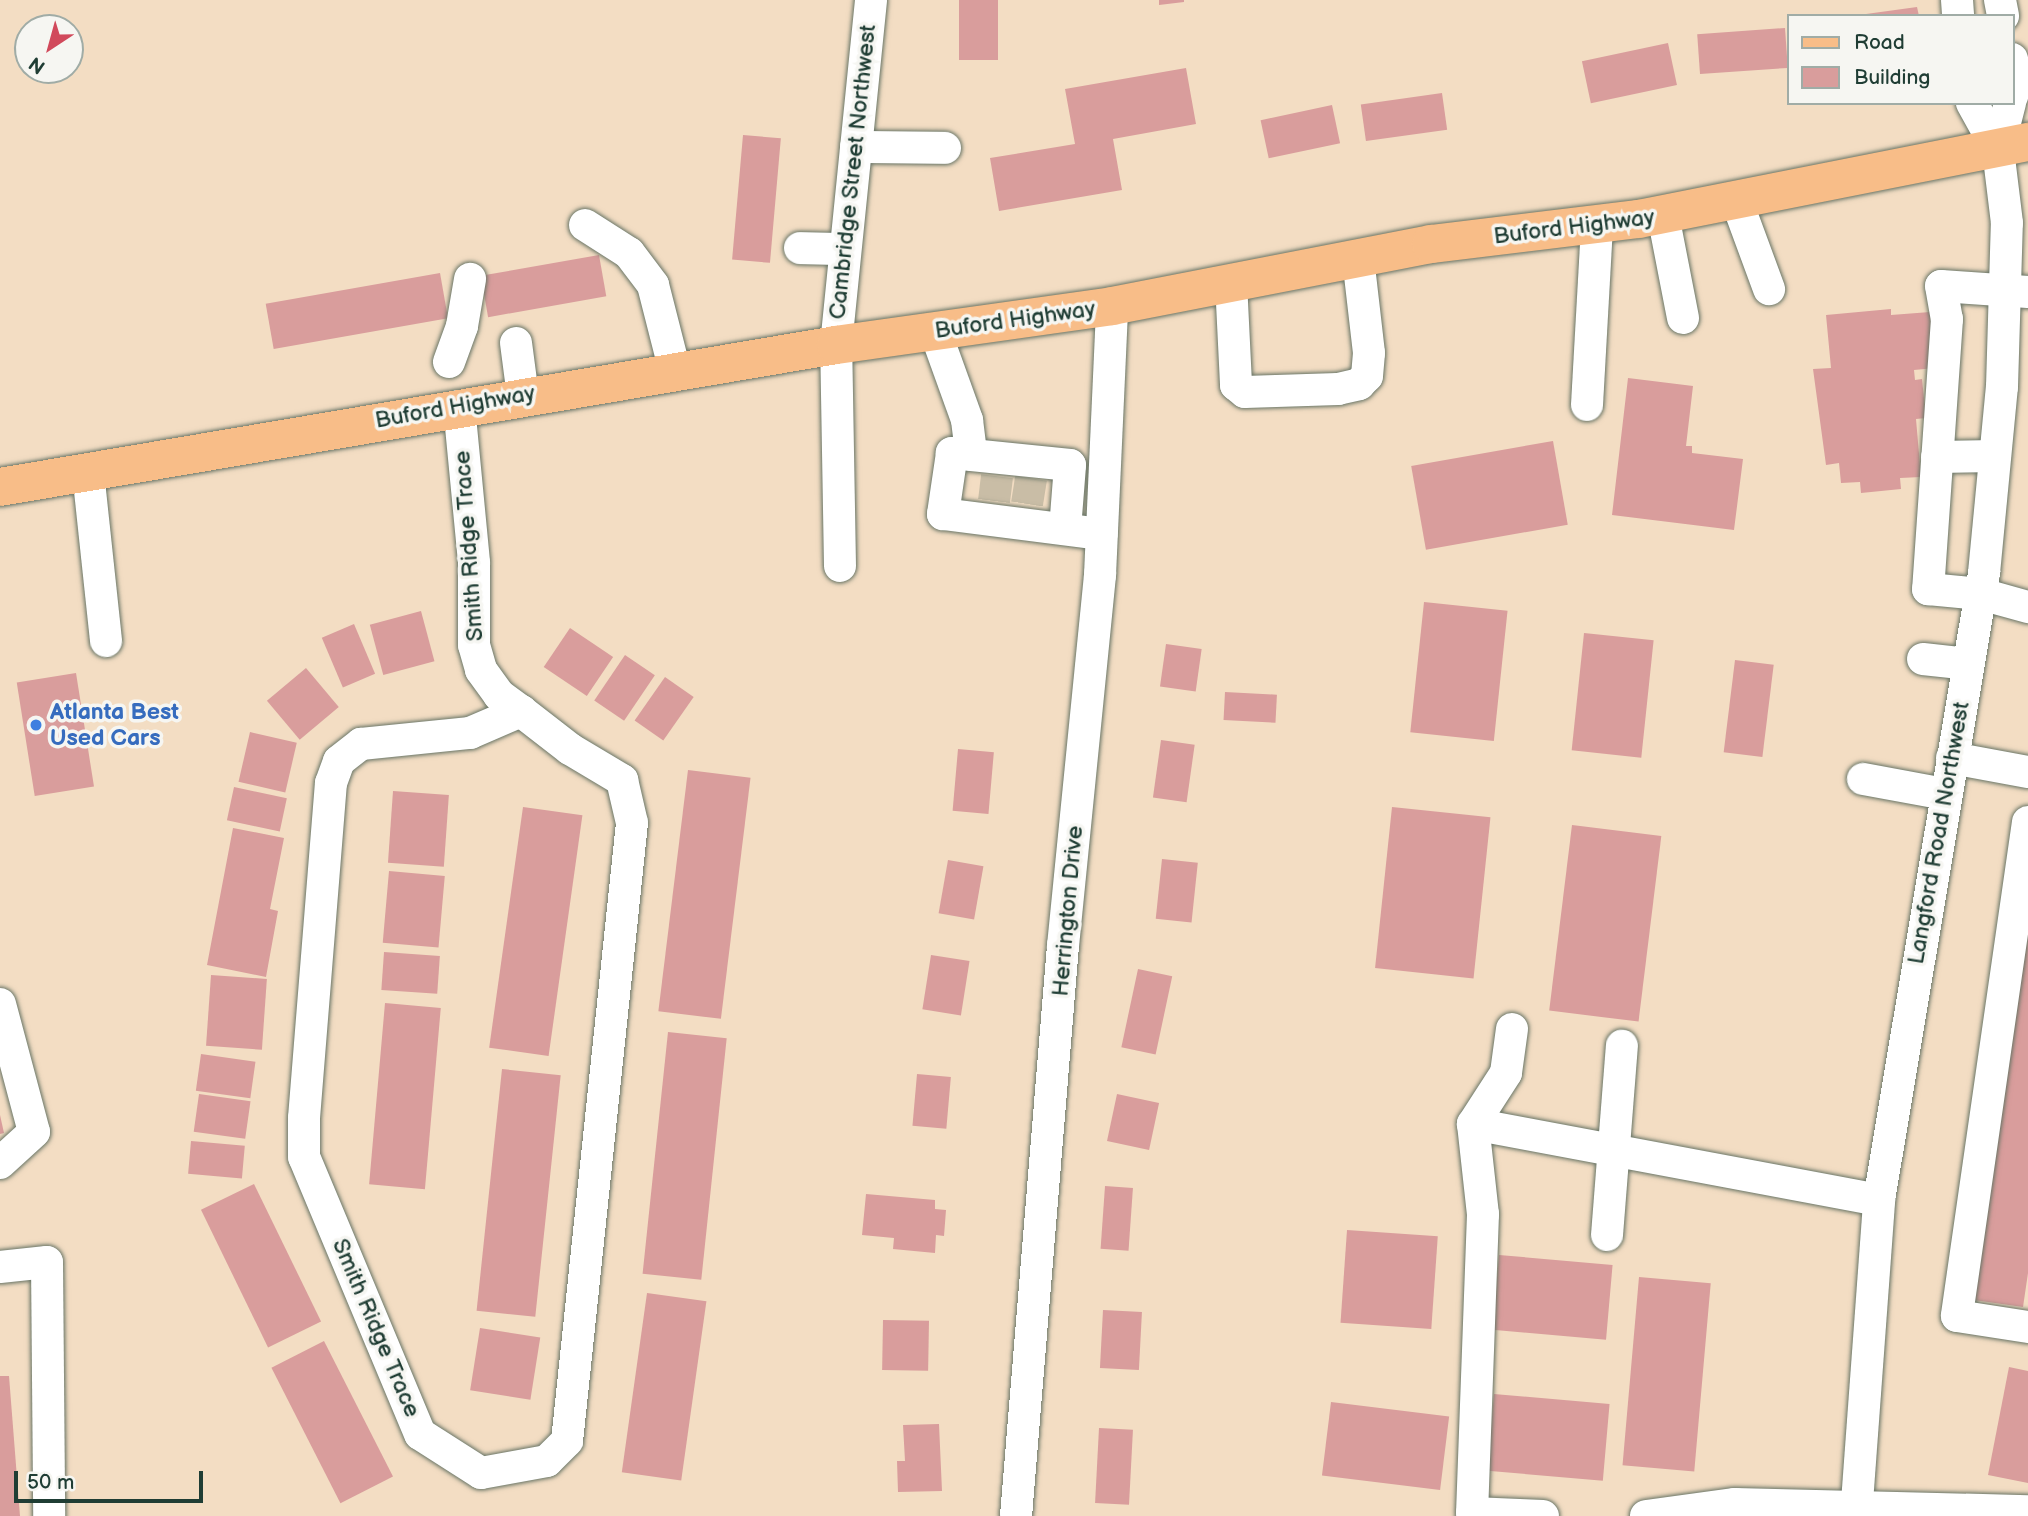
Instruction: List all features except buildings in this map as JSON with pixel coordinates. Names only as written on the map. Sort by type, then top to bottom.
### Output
[{"type":"main road","name":"Buford Highway","points":[[0,487],[459,406],[836,345],[1112,306],[1359,258],[1663,215],[2013,146]]},
{"type":"street","name":"Cambridge Street Northwest","points":[[841,566],[836,345],[871,0]]},
{"type":"street","points":[[2014,67],[2017,80],[2014,90]]},
{"type":"street","name":"Langford Road Northwest","points":[[1974,105],[2013,146]]},
{"type":"street","name":"Langford Road Northwest","points":[[1857,1510],[1879,1200],[1945,794],[1981,594],[1995,456],[2018,292],[2007,223],[2013,146],[2010,105]]},
{"type":"street","points":[[856,147],[945,148]]},
{"type":"street","points":[[1737,202],[1769,289]]},
{"type":"street","points":[[1663,215],[1683,318]]},
{"type":"street","points":[[585,225],[629,253],[653,285],[675,371]]},
{"type":"street","points":[[1587,405],[1597,225]]},
{"type":"street","points":[[800,248],[845,249]]},
{"type":"street","points":[[1230,282],[1236,385],[1245,392],[1338,388],[1359,384],[1367,376],[1369,353],[1359,258]]},
{"type":"street","points":[[449,362],[462,326],[470,279]]},
{"type":"street","points":[[2018,292],[1941,286],[1947,319],[1928,589],[1981,594],[2028,607]]},
{"type":"street","name":"Herrington Drive","points":[[1016,1516],[1102,534],[1112,306]]},
{"type":"street","points":[[935,331],[991,482]]},
{"type":"street","points":[[516,343],[523,396]]},
{"type":"street","name":"Smith Ridge Trace","points":[[459,406],[474,563],[474,645],[481,670],[499,695],[622,780],[632,823],[567,1441],[547,1461],[481,1473],[420,1434],[304,1157],[304,1118],[331,783],[339,761],[361,744],[470,733],[521,712]]},
{"type":"street","points":[[1937,457],[1995,456]]},
{"type":"street","points":[[991,482],[1029,492],[1070,465],[1065,529]]},
{"type":"street","points":[[88,471],[106,641]]},
{"type":"street","points":[[991,482],[1029,492],[1065,529],[1102,534]]},
{"type":"street","points":[[1923,659],[1968,664]]},
{"type":"street","points":[[1952,758],[2028,772]]},
{"type":"street","points":[[1863,779],[1945,794]]},
{"type":"street","points":[[2028,822],[1957,1316],[2028,1327]]},
{"type":"street","points":[[0,1004],[34,1132],[0,1163]]},
{"type":"street","points":[[1512,1029],[1506,1073],[1473,1124],[1483,1214],[1472,1513],[1543,1516]]},
{"type":"street","points":[[1607,1235],[1622,1046]]},
{"type":"street","points":[[1473,1124],[1879,1200]]},
{"type":"street","points":[[0,1267],[47,1262],[49,1516]]},
{"type":"street","points":[[1646,1516],[1735,1504],[1857,1510],[2028,1511]]},
{"type":"tunnel","points":[[994,501],[997,476]]},
{"type":"tunnel","points":[[1027,504],[1031,478]]},
{"type":"place","name":"Atlanta Best Used Cars","points":[[36,725]]}]
